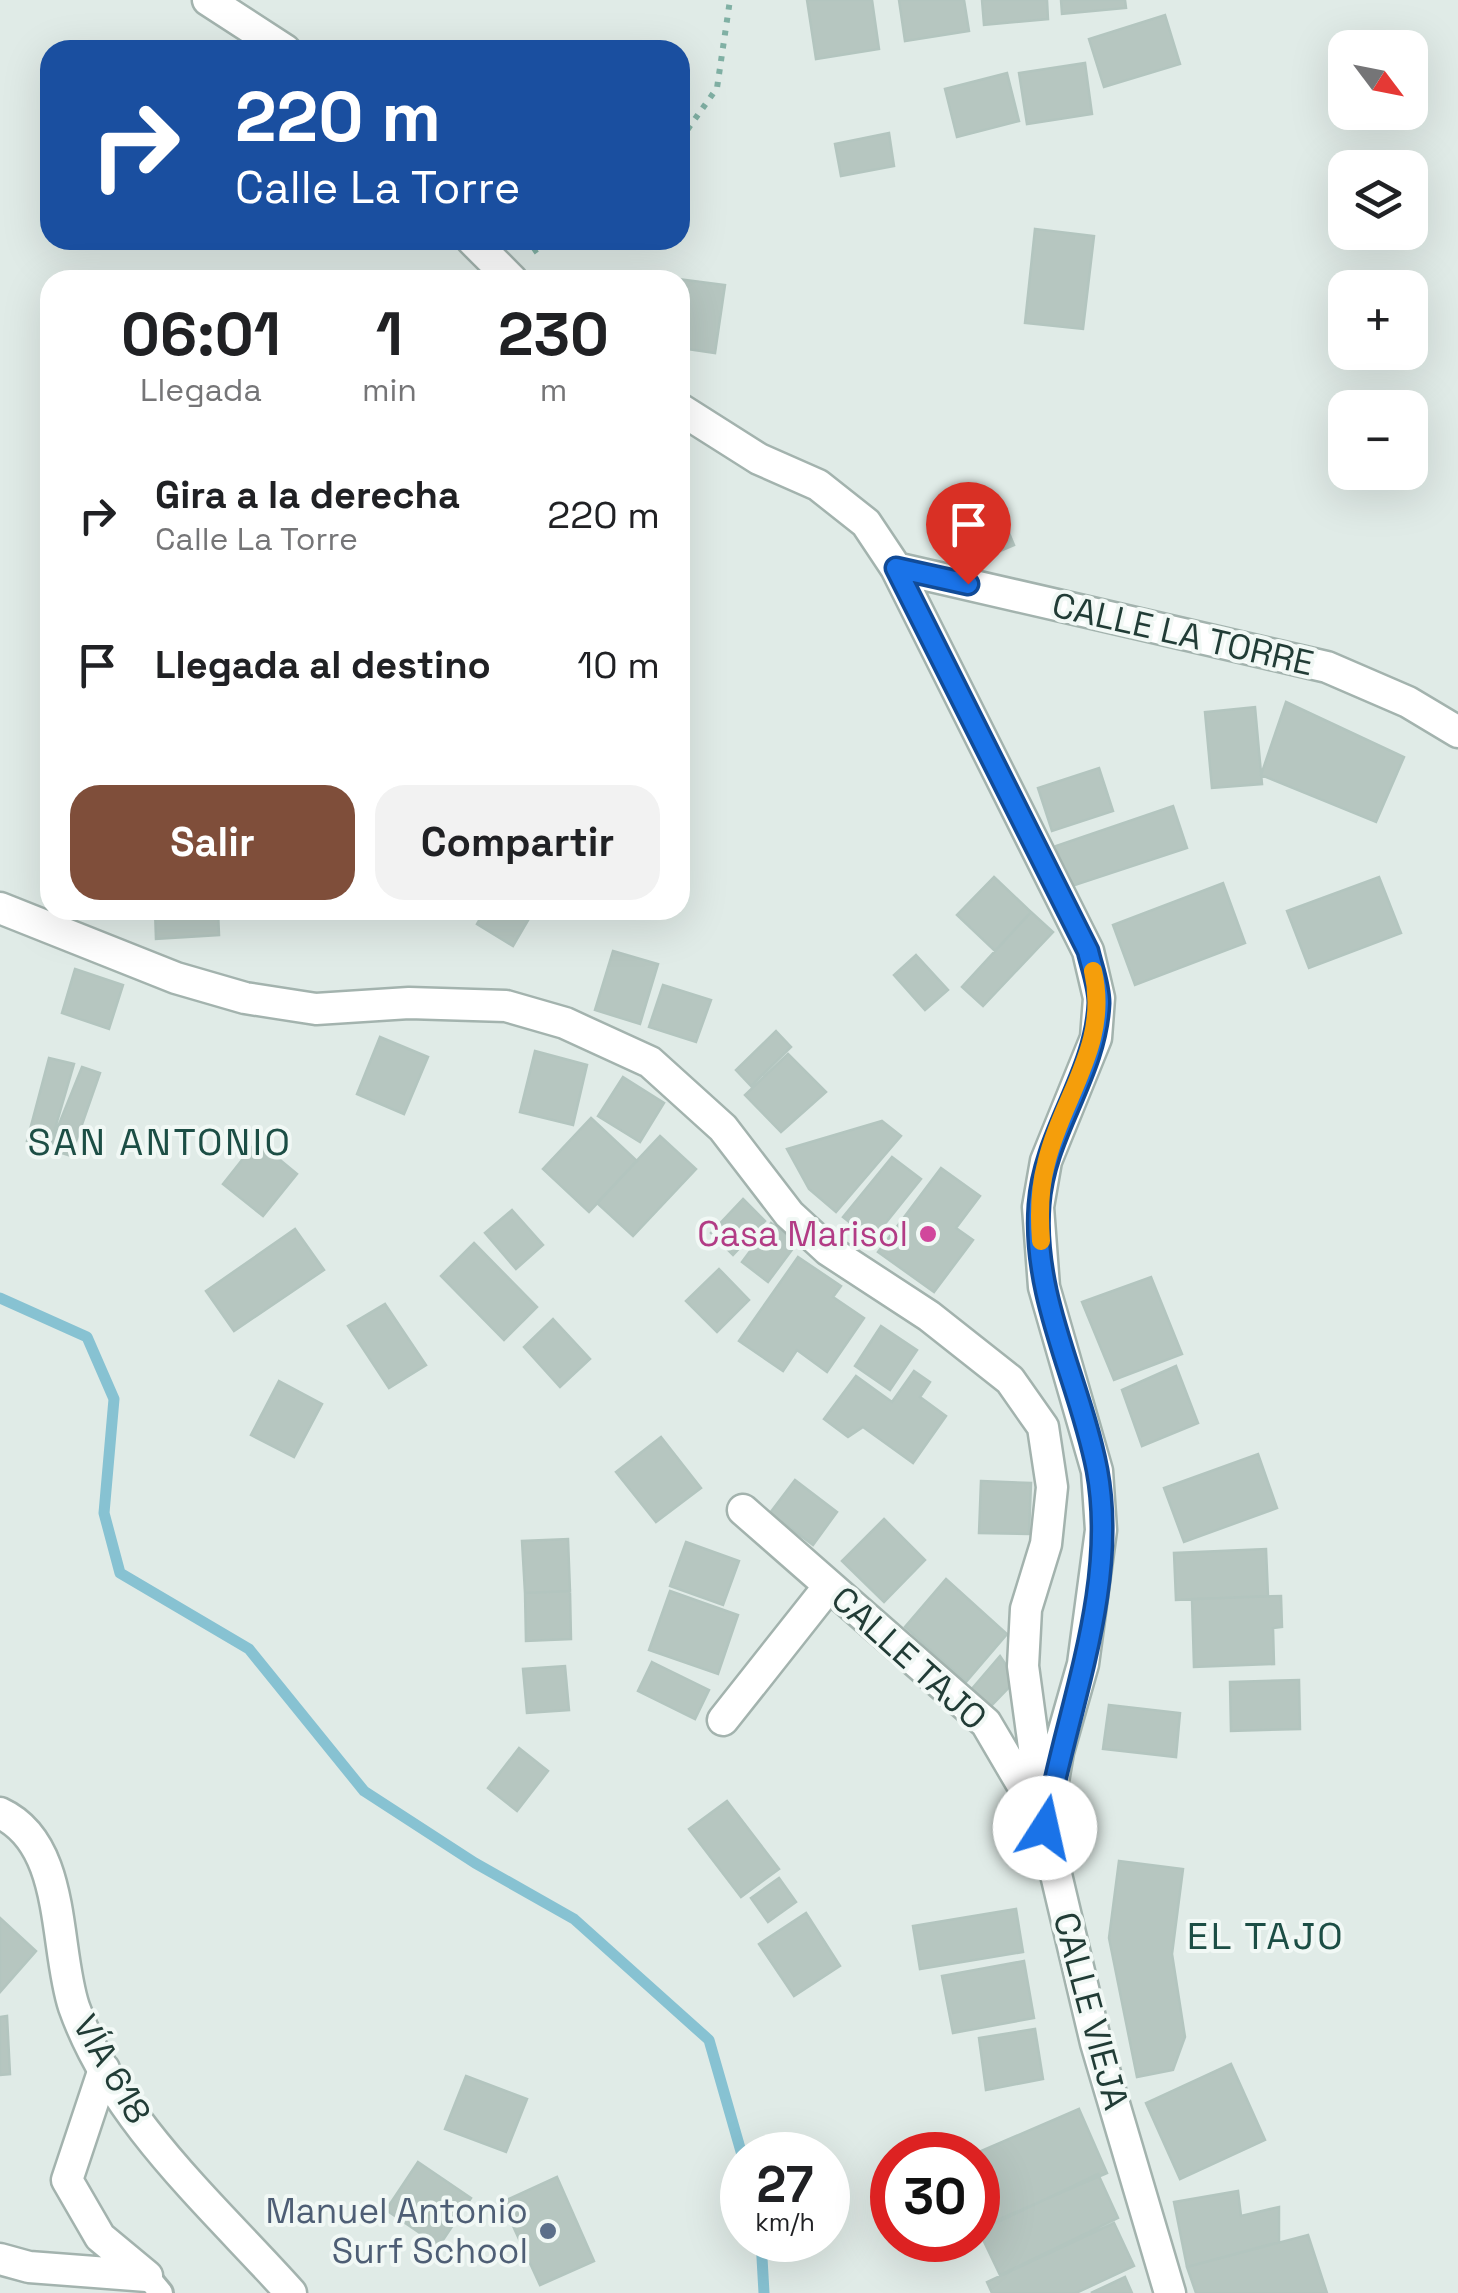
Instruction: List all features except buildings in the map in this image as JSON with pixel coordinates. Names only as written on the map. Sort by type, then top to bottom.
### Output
[{"type":"street","points":[[208,0],[270,40]]},
{"type":"street","points":[[482,250],[502,270]]},
{"type":"street","name":"CALLE VIEJA","points":[[690,415],[759,458],[818,486],[866,524],[896,568],[1088,951],[1099,998],[1096,1038],[1046,1161],[1038,1207],[1044,1287],[1097,1471],[1101,1530],[1084,1664],[1058,1752],[1045,1828],[1096,2042],[1170,2293]]},
{"type":"street","name":"CALLE LA TORRE","points":[[896,568],[1327,667],[1408,702],[1458,732]]},
{"type":"street","points":[[0,908],[176,978],[245,998],[316,1009],[409,1003],[506,1006],[565,1022],[650,1062],[723,1128],[789,1214],[828,1250],[928,1316],[1010,1380],[1044,1427],[1052,1486],[1046,1544],[1026,1609],[1023,1666],[1045,1828]]},
{"type":"street","name":"CALLE TAJO","points":[[743,1510],[986,1722],[1016,1767],[1045,1828]]},
{"type":"street","points":[[722,1720],[830,1586]]},
{"type":"street","name":"VÍA 618","points":[[0,1813],[12,1819],[41,1852],[74,2006],[104,2069],[170,2160],[291,2293]]},
{"type":"street","points":[[104,2069],[67,2180],[100,2237],[154,2284]]},
{"type":"street","points":[[0,2259],[29,2268],[154,2284]]},
{"type":"path","points":[[690,126],[717,88],[730,0]]},
{"type":"waterway","points":[[0,1298],[87,1337],[114,1399],[104,1513],[120,1573],[249,1649],[364,1791],[475,1863],[574,1919],[709,2040],[735,2132]]},
{"type":"waterway","points":[[762,2262],[764,2293]]},
{"type":"slow traffic","points":[[1041,1241],[1038,1207],[1046,1161],[1096,1038],[1099,998],[1093,971]]},
{"type":"place","name":"Casa Marisol","points":[[928,1234]]},
{"type":"place","name":"Manuel Antonio Surf School","points":[[548,2231]]},
{"type":"district","name":"SAN ANTONIO","points":[[160,1142]]},
{"type":"district","name":"EL TAJO","points":[[1266,1936]]},
{"type":"route","points":[[968,584],[896,568],[1088,951],[1099,998],[1096,1038],[1046,1161],[1038,1207],[1044,1287],[1097,1471],[1101,1530],[1084,1664],[1058,1752],[1045,1828]]}]
